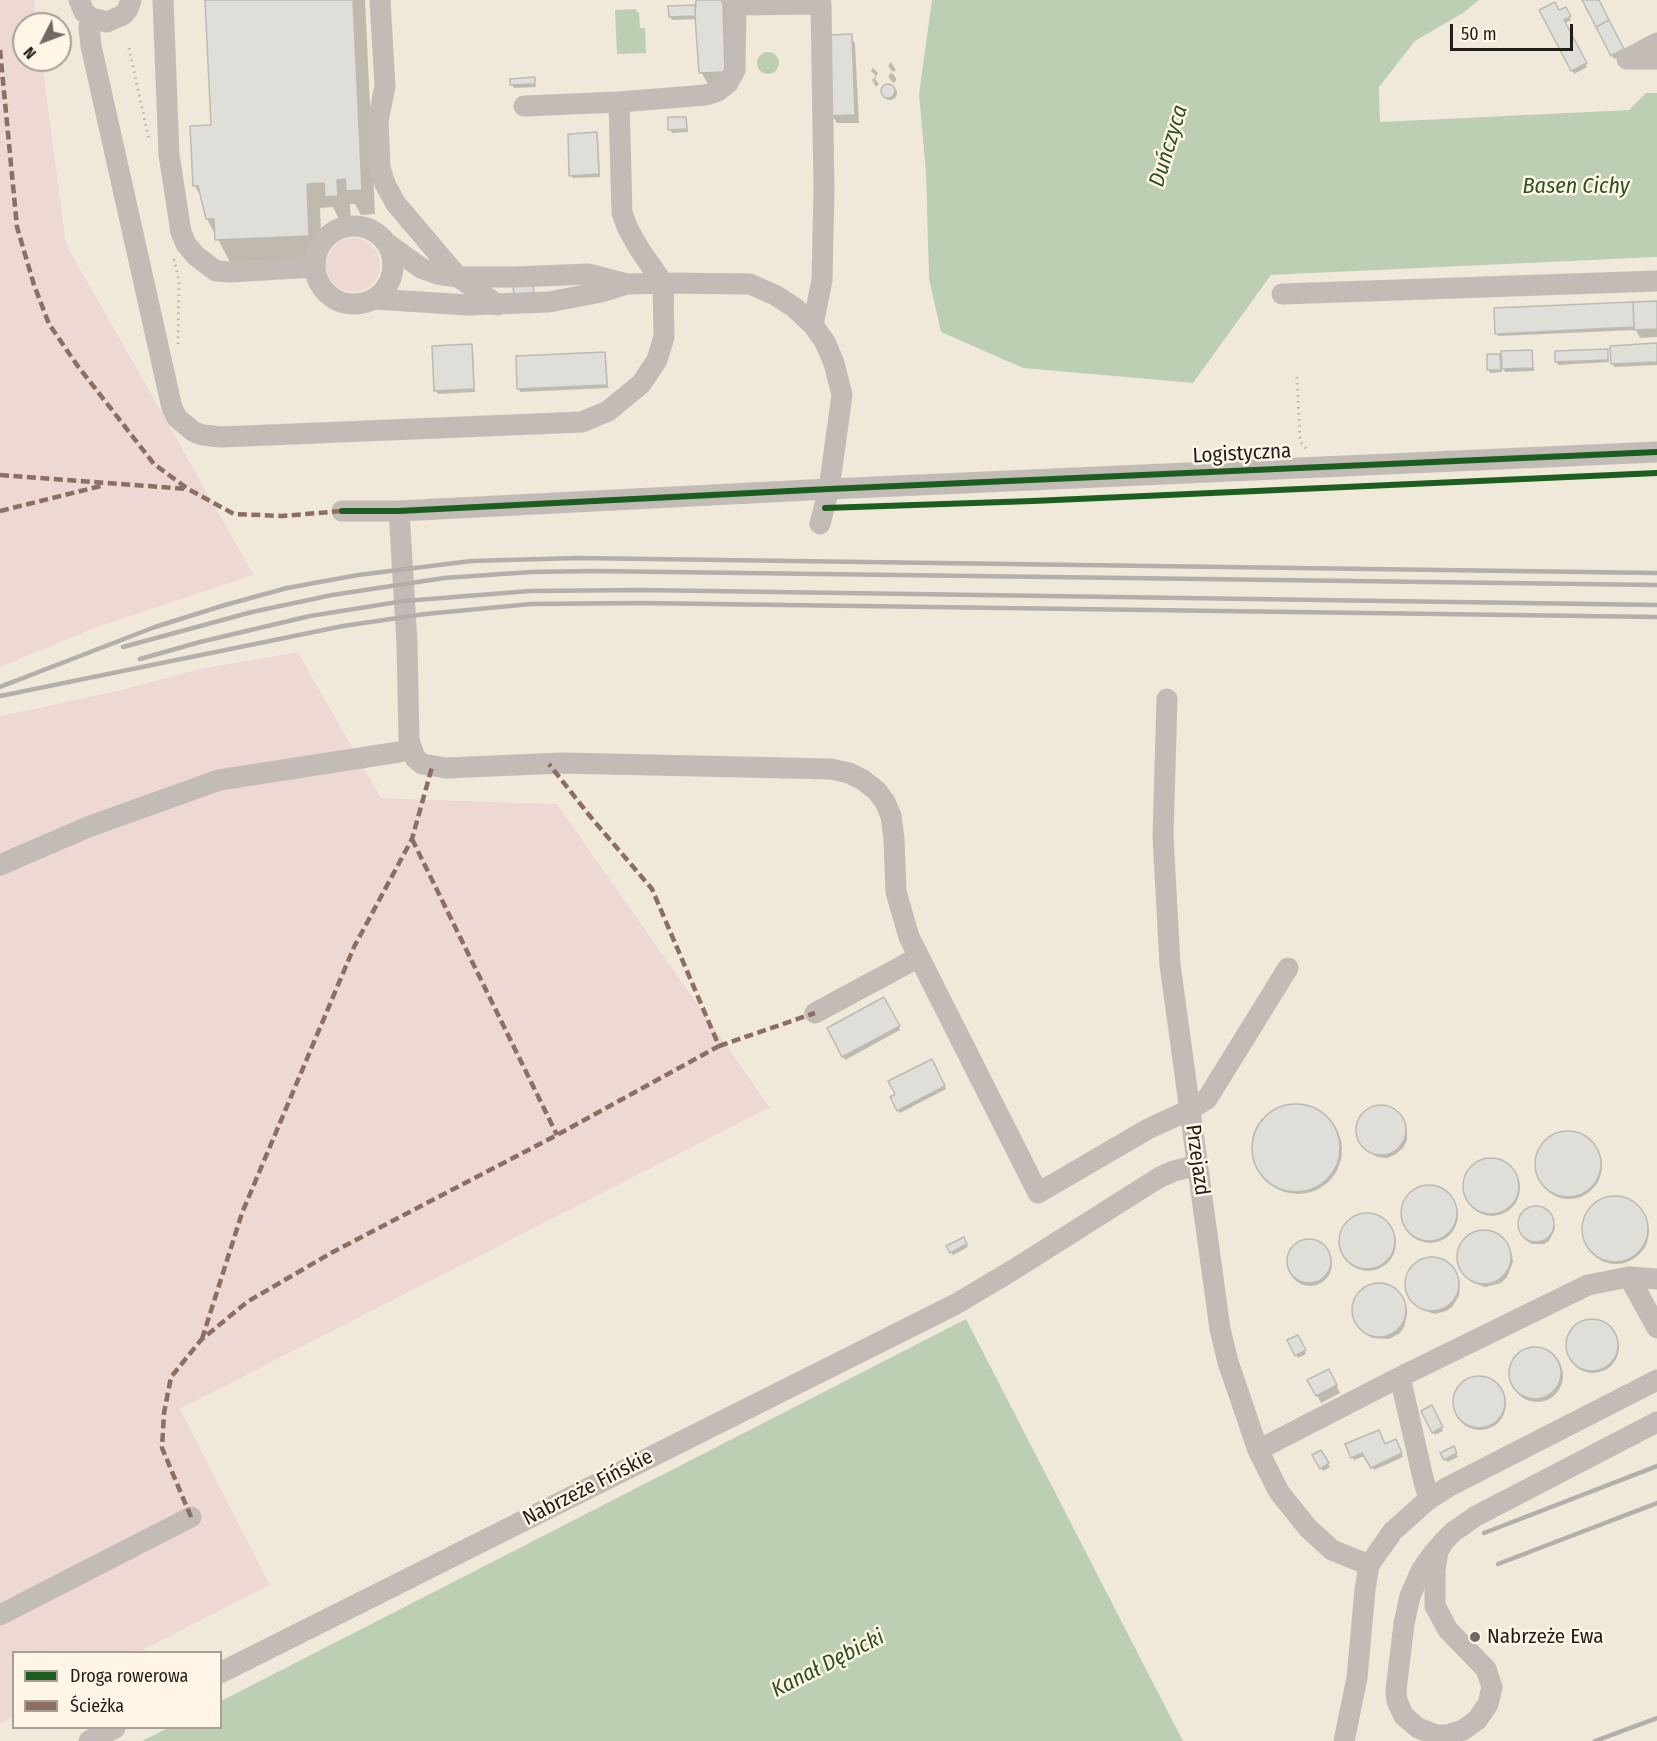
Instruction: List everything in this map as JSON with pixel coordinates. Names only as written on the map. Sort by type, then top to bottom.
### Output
[{"type":"street","points":[[79,0],[84,12],[99,21],[116,20],[128,9],[131,0]]},
{"type":"street","points":[[163,0],[169,155],[181,232],[186,244],[196,256],[216,271],[314,267]]},
{"type":"street","points":[[380,0],[385,86],[378,121],[380,168],[385,184],[396,204],[458,277],[498,305]]},
{"type":"street","points":[[524,106],[619,102],[706,95],[718,91],[728,83],[735,70],[736,3],[821,2],[824,189],[822,280],[813,326]]},
{"type":"street","points":[[91,18],[89,27],[91,46],[172,408],[177,418],[194,432],[203,435],[221,437],[582,422],[618,404],[641,384],[650,372],[664,337],[663,283],[640,250],[622,213],[619,102]]},
{"type":"street","points":[[1657,43],[1627,59],[1657,59]]},
{"type":"street","points":[[388,244],[393,268],[390,280],[384,291],[374,299],[349,304],[336,300],[325,292],[314,267],[316,253],[322,241],[332,232],[344,226],[357,225],[369,228],[421,268],[436,274],[458,277],[588,274],[627,284]]},
{"type":"street","points":[[1282,294],[1657,281]]},
{"type":"street","points":[[374,299],[498,305],[572,299],[627,284],[663,283],[750,284],[775,295],[789,304],[813,326],[825,342],[834,363],[842,395],[829,489],[820,524]]},
{"type":"street","name":"Logistyczna","points":[[342,511],[399,511],[829,489],[1657,452]]},
{"type":"street","points":[[399,511],[411,748],[416,759],[422,764],[446,768],[562,763],[799,767],[831,769],[849,773],[864,780],[877,790],[891,816],[898,901],[909,937],[1038,1193],[1207,1099],[1288,969]]},
{"type":"street","name":"Przejazd","points":[[1167,699],[1163,836],[1165,906],[1170,964],[1220,1329],[1228,1362],[1258,1450],[1279,1492],[1308,1528],[1332,1550],[1370,1565]]},
{"type":"street","points":[[0,865],[88,828],[219,780],[411,748]]},
{"type":"street","points":[[814,1013],[919,957]]},
{"type":"street","name":"Nabrzeże Fińskie","points":[[222,1672],[956,1304],[1160,1177],[1197,1165]]},
{"type":"street","points":[[1258,1450],[1588,1285],[1629,1277],[1657,1279]]},
{"type":"street","points":[[1629,1277],[1657,1328]]},
{"type":"street","points":[[1400,1377],[1422,1478],[1429,1499]]},
{"type":"street","points":[[1344,1741],[1357,1678],[1365,1590],[1370,1565],[1393,1531],[1429,1499],[1479,1470],[1657,1380]]},
{"type":"street","points":[[1444,1541],[1438,1551],[1435,1570],[1435,1606],[1448,1630],[1486,1669],[1492,1687],[1488,1704],[1477,1719],[1463,1730],[1447,1735],[1426,1732],[1410,1722],[1400,1708],[1396,1690],[1404,1624],[1410,1596],[1421,1570],[1444,1541],[1464,1523],[1492,1506],[1657,1422]]},
{"type":"street","points":[[0,1615],[191,1517]]},
{"type":"street","points":[[89,1741],[113,1729]]},
{"type":"path","points":[[1297,377],[1300,441],[1308,452]]},
{"type":"shaded area","points":[[0,0],[34,0],[36,12],[12,12],[12,72],[44,72],[66,244],[254,575],[95,628],[0,667]]},
{"type":"shaded area","points":[[34,0],[932,0],[919,94],[926,174],[929,279],[941,332],[1023,368],[1193,383],[1271,275],[1657,257],[1657,1741],[1183,1741],[966,1319],[222,1700],[222,1651],[141,1651],[270,1585],[180,1409],[770,1106],[557,804],[381,798],[298,652],[199,669],[121,690],[0,716],[0,667],[95,628],[254,575],[66,244],[44,72],[72,72],[72,12],[36,12]]},
{"type":"shaded area","points":[[1479,0],[1657,0],[1657,93],[1646,94],[1629,110],[1380,122],[1379,87],[1415,41],[1463,13]]},
{"type":"shaded area","points":[[353,238],[363,240],[372,246],[378,255],[380,265],[378,275],[372,284],[363,290],[353,292],[343,290],[334,284],[328,275],[326,265],[328,255],[334,246],[343,240]]},
{"type":"shaded area","points":[[298,652],[381,798],[557,804],[770,1107],[180,1409],[270,1585],[141,1651],[12,1651],[12,1718],[0,1724],[0,716],[121,690],[199,669]]},
{"type":"shaded area","points":[[12,1718],[12,1729],[166,1729],[142,1741],[0,1741],[0,1724]]},
{"type":"water","points":[[932,0],[1479,0],[1463,13],[1415,41],[1379,87],[1380,122],[1629,110],[1646,93],[1657,93],[1657,257],[1271,275],[1193,383],[1023,368],[941,332],[929,279],[926,174],[919,94]]},
{"type":"water","points":[[636,9],[639,12],[640,28],[645,28],[646,53],[617,54],[615,10]]},
{"type":"water","points":[[768,52],[776,55],[779,63],[776,71],[768,74],[760,71],[757,63],[760,55]]},
{"type":"water","name":"Kanał Dębicki","points":[[966,1319],[1183,1741],[142,1741],[166,1729],[222,1729],[222,1700]]},
{"type":"building","points":[[205,0],[353,0],[362,190],[346,191],[345,179],[337,180],[338,196],[325,197],[324,183],[307,184],[309,236],[215,240],[214,219],[206,219],[198,186],[193,186],[190,126],[211,125]]},
{"type":"building","points":[[696,0],[721,0],[723,4],[725,72],[699,73]]},
{"type":"building","points":[[1582,0],[1599,0],[1609,20],[1596,27]]},
{"type":"building","points":[[1555,2],[1559,10],[1566,7],[1571,16],[1564,20],[1587,63],[1571,71],[1539,10]]},
{"type":"building","points":[[695,5],[695,16],[669,17],[668,6]]},
{"type":"building","points":[[1609,20],[1624,49],[1611,56],[1596,27]]},
{"type":"building","points":[[852,34],[855,115],[831,116],[830,35]]},
{"type":"building","points":[[535,77],[535,84],[510,85],[510,79]]},
{"type":"building","points":[[885,84],[891,84],[895,91],[891,98],[885,98],[881,94],[881,88]]},
{"type":"building","points":[[668,117],[686,117],[687,129],[668,130]]},
{"type":"building","points":[[597,132],[599,174],[569,176],[568,134]]},
{"type":"building","points":[[533,284],[534,295],[514,296],[513,285]]},
{"type":"building","points":[[1657,301],[1657,329],[1634,330],[1633,302]]},
{"type":"building","points":[[1633,302],[1634,327],[1495,334],[1494,308]]},
{"type":"building","points":[[1657,343],[1657,362],[1611,364],[1610,346]]},
{"type":"building","points":[[472,344],[474,389],[434,391],[432,346]]},
{"type":"building","points":[[1608,349],[1608,360],[1555,362],[1555,351]]},
{"type":"building","points":[[1532,350],[1533,368],[1502,369],[1501,351]]},
{"type":"building","points":[[605,352],[607,385],[517,389],[516,356]]},
{"type":"building","points":[[1487,354],[1500,354],[1501,370],[1487,370]]},
{"type":"building","points":[[884,997],[900,1026],[842,1057],[827,1028]]},
{"type":"building","points":[[932,1059],[945,1086],[897,1111],[890,1097],[895,1094],[888,1081]]},
{"type":"building","points":[[1296,1104],[1321,1111],[1333,1123],[1340,1148],[1333,1173],[1321,1185],[1296,1192],[1271,1185],[1259,1173],[1252,1148],[1259,1123],[1271,1111]]},
{"type":"building","points":[[1381,1105],[1399,1112],[1406,1130],[1399,1148],[1381,1155],[1363,1148],[1356,1130],[1363,1112]]},
{"type":"building","points":[[1568,1131],[1581,1133],[1596,1146],[1601,1164],[1599,1177],[1586,1192],[1568,1197],[1555,1195],[1540,1182],[1535,1164],[1537,1151],[1550,1136]]},
{"type":"building","points":[[1491,1158],[1502,1160],[1511,1166],[1517,1175],[1519,1186],[1517,1197],[1511,1206],[1502,1212],[1491,1214],[1480,1212],[1471,1206],[1465,1197],[1463,1186],[1465,1175],[1471,1166],[1480,1160]]},
{"type":"building","points":[[1429,1185],[1440,1187],[1449,1193],[1455,1202],[1457,1213],[1455,1224],[1449,1233],[1440,1239],[1429,1241],[1418,1239],[1409,1233],[1403,1224],[1401,1213],[1403,1202],[1409,1193],[1418,1187]]},
{"type":"building","points":[[1615,1196],[1628,1198],[1643,1211],[1648,1229],[1646,1242],[1633,1257],[1615,1262],[1602,1260],[1587,1247],[1582,1229],[1584,1216],[1597,1201]]},
{"type":"building","points":[[1536,1206],[1549,1211],[1554,1224],[1549,1237],[1536,1242],[1523,1237],[1518,1224],[1523,1211]]},
{"type":"building","points":[[1367,1213],[1378,1215],[1387,1221],[1393,1230],[1395,1241],[1393,1252],[1387,1261],[1378,1267],[1367,1269],[1356,1267],[1347,1261],[1341,1252],[1339,1241],[1341,1230],[1347,1221],[1356,1215]]},
{"type":"building","points":[[1484,1230],[1494,1232],[1503,1238],[1509,1247],[1511,1257],[1509,1267],[1503,1276],[1494,1282],[1484,1284],[1474,1282],[1465,1276],[1459,1267],[1457,1257],[1459,1247],[1465,1238],[1474,1232]]},
{"type":"building","points":[[964,1237],[967,1244],[950,1253],[946,1246]]},
{"type":"building","points":[[1309,1239],[1325,1245],[1331,1261],[1325,1277],[1309,1283],[1293,1277],[1287,1261],[1293,1245]]},
{"type":"building","points":[[1432,1257],[1442,1259],[1451,1265],[1457,1274],[1459,1284],[1457,1294],[1451,1303],[1442,1309],[1432,1311],[1422,1309],[1413,1303],[1407,1294],[1405,1284],[1407,1274],[1413,1265],[1422,1259]]},
{"type":"building","points":[[1379,1283],[1389,1285],[1398,1291],[1404,1300],[1406,1310],[1404,1320],[1398,1329],[1389,1335],[1379,1337],[1369,1335],[1360,1329],[1354,1320],[1352,1310],[1354,1300],[1360,1291],[1369,1285]]},
{"type":"building","points":[[1587,1319],[1597,1319],[1611,1326],[1618,1345],[1611,1364],[1597,1371],[1587,1371],[1577,1367],[1570,1360],[1566,1350],[1566,1340],[1570,1330],[1577,1323]]},
{"type":"building","points":[[1298,1335],[1306,1350],[1295,1356],[1287,1340]]},
{"type":"building","points":[[1530,1347],[1540,1347],[1554,1354],[1561,1373],[1554,1392],[1540,1399],[1530,1399],[1520,1395],[1513,1388],[1509,1378],[1509,1368],[1513,1358],[1520,1351]]},
{"type":"building","points":[[1329,1369],[1337,1385],[1316,1396],[1307,1380]]},
{"type":"building","points":[[1474,1376],[1484,1376],[1498,1383],[1505,1402],[1498,1421],[1484,1428],[1474,1428],[1464,1424],[1457,1417],[1453,1407],[1453,1397],[1457,1387],[1464,1380]]},
{"type":"building","points":[[1432,1405],[1443,1427],[1432,1433],[1421,1411]]},
{"type":"building","points":[[1379,1430],[1385,1444],[1396,1439],[1402,1453],[1371,1468],[1362,1453],[1351,1458],[1345,1444]]},
{"type":"building","points":[[1454,1446],[1457,1453],[1444,1460],[1440,1453]]},
{"type":"building","points":[[1321,1450],[1329,1463],[1320,1469],[1312,1455]]},
{"type":"railway","points":[[0,687],[155,627],[287,588],[358,575],[471,561],[577,558],[1657,573]]},
{"type":"railway","points":[[123,647],[252,612],[332,595],[444,578],[531,572],[1657,585]]},
{"type":"railway","points":[[140,659],[310,616],[404,601],[530,591],[641,590],[1657,605]]},
{"type":"railway","points":[[0,696],[343,626],[425,614],[531,604],[640,603],[1657,617]]},
{"type":"railway","points":[[1484,1533],[1657,1466]]},
{"type":"railway","points":[[1498,1564],[1657,1503]]},
{"type":"railway","points":[[1595,1741],[1657,1718]]},
{"type":"marked path","points":[[0,50],[17,227],[34,285],[49,324],[77,365],[154,464],[188,489],[234,514],[282,516],[342,511]]},
{"type":"marked path","points":[[0,475],[188,489]]},
{"type":"marked path","points":[[0,511],[101,486]]},
{"type":"marked path","points":[[191,1517],[162,1448],[164,1413],[171,1377],[201,1340],[247,1302],[331,1253],[557,1135],[719,1046],[652,889],[549,764]]},
{"type":"marked path","points":[[202,1339],[242,1213],[354,947],[412,839],[432,767]]},
{"type":"marked path","points":[[412,839],[557,1135]]},
{"type":"marked path","points":[[719,1046],[815,1013]]},
{"type":"cycle path","points":[[342,511],[399,511],[829,489],[1657,452]]},
{"type":"cycle path","points":[[825,508],[1657,473]]},
{"type":"place","name":"Nabrzeże Ewa","points":[[1475,1637]]},
{"type":"water label","name":"Duńczyca","points":[[1169,146]]},
{"type":"water label","name":"Basen Cichy","points":[[1576,187]]}]
